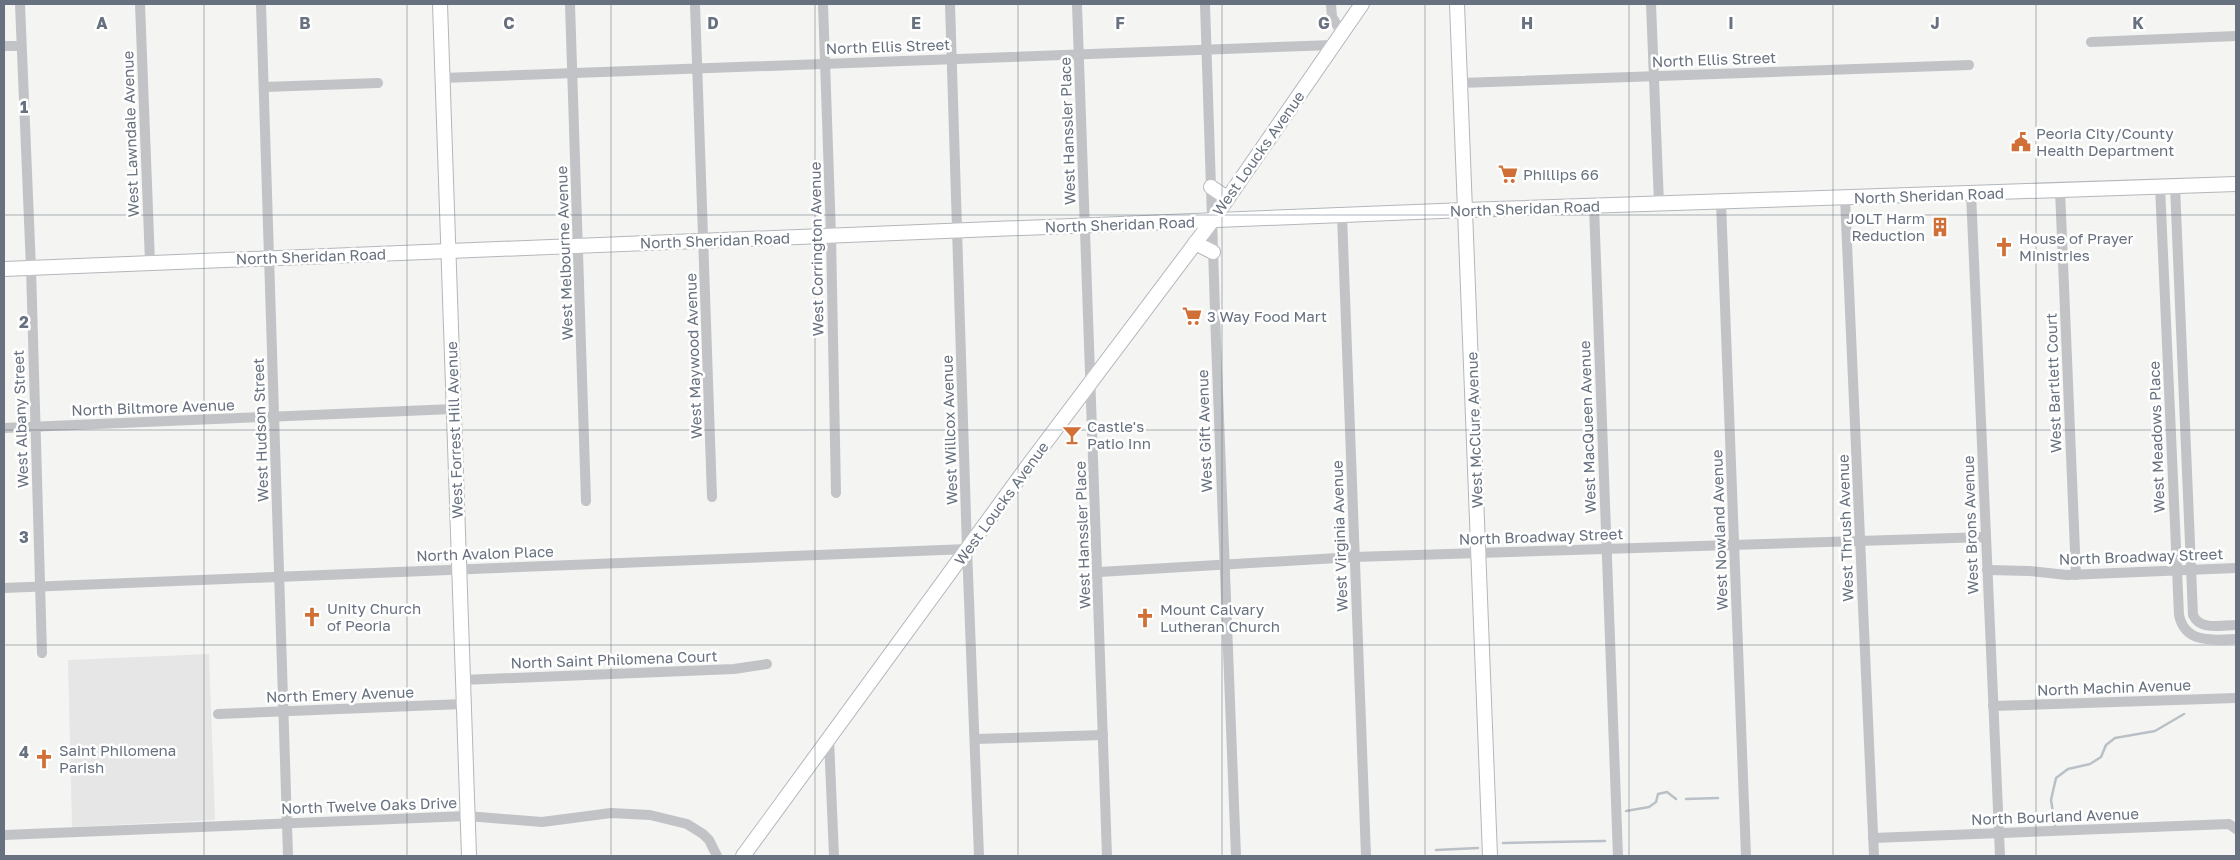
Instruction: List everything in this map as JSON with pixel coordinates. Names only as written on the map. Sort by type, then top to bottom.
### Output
[{"type":"main road","name":"West Forrest Hill Avenue","points":[[440,4],[468,856]]},
{"type":"main road","name":"West Loucks Avenue","points":[[743,856],[967,549],[1212,220],[1362,4]]},
{"type":"main road","name":"West McClure Avenue","points":[[1457,4],[1490,856]]},
{"type":"main road","name":"North Sheridan Road","points":[[4,269],[1465,210],[2236,184]]},
{"type":"main road","points":[[1211,187],[1227,198]]},
{"type":"main road","points":[[1195,243],[1213,252]]},
{"type":"street","name":"West Albany Street","points":[[20,4],[31,268],[42,654]]},
{"type":"street","name":"West Lawndale Avenue","points":[[140,4],[150,262]]},
{"type":"street","name":"West Hudson Street","points":[[261,4],[288,856]]},
{"type":"street","name":"West Melbourne Avenue","points":[[570,4],[586,502]]},
{"type":"street","name":"West Maywood Avenue","points":[[695,4],[712,497]]},
{"type":"street","name":"West Corrington Avenue","points":[[822,4],[831,235],[836,493]]},
{"type":"street","name":"West Willcox Avenue","points":[[950,4],[967,549],[979,856]]},
{"type":"street","name":"West Hanssler Place","points":[[1077,4],[1090,383],[1099,572],[1107,856]]},
{"type":"street","name":"West Gift Avenue","points":[[1205,4],[1236,856]]},
{"type":"street","points":[[1331,4],[1332,17],[1342,33]]},
{"type":"street","points":[[1651,4],[1659,204]]},
{"type":"street","points":[[2090,42],[2236,36]]},
{"type":"street","name":"North Ellis Street","points":[[443,78],[1333,45]]},
{"type":"street","points":[[4,46],[22,46]]},
{"type":"street","name":"North Ellis Street","points":[[1460,82],[1969,65]]},
{"type":"street","points":[[264,87],[378,83]]},
{"type":"street","name":"West Meadows Place","points":[[2160,186],[2180,622]]},
{"type":"street","name":"West Meadows Place","points":[[2175,186],[2191,570],[2199,638]]},
{"type":"street","name":"West Bartlett Court","points":[[2060,190],[2076,575]]},
{"type":"street","name":"West Brons Avenue","points":[[1971,193],[2000,856]]},
{"type":"street","name":"West Thrush Avenue","points":[[1845,198],[1874,856]]},
{"type":"street","name":"West Nowland Avenue","points":[[1721,202],[1746,856]]},
{"type":"street","name":"West MacQueen Avenue","points":[[1594,206],[1618,856]]},
{"type":"street","name":"West Virginia Avenue","points":[[1342,216],[1366,856]]},
{"type":"street","name":"North Biltmore Avenue","points":[[4,428],[453,409]]},
{"type":"street","name":"North Broadway Street","points":[[1099,572],[1354,557],[1861,539],[1986,537]]},
{"type":"street","name":"North Avalon Place","points":[[4,588],[967,549]]},
{"type":"street","name":"North Broadway Street","points":[[1987,570],[2076,575],[2236,568]]},
{"type":"street","points":[[2236,625],[2197,620],[2180,622],[2186,632],[2199,638],[2236,639]]},
{"type":"street","name":"North Saint Philomena Court","points":[[462,680],[734,669],[767,664]]},
{"type":"street","name":"North Machin Avenue","points":[[1993,706],[2236,698]]},
{"type":"street","name":"North Emery Avenue","points":[[218,714],[463,704]]},
{"type":"street","points":[[975,739],[1103,735]]},
{"type":"street","points":[[830,738],[834,856]]},
{"type":"street","name":"North Twelve Oaks Drive","points":[[4,835],[467,816],[542,822],[612,813],[650,814],[687,824],[703,834],[709,840],[717,856]]},
{"type":"street","name":"North Bourland Avenue","points":[[1873,838],[2229,824],[2236,829]]},
{"type":"shaded area","points":[[209,654],[215,820],[72,827],[68,660]]},
{"type":"waterway","points":[[2055,825],[2051,800],[2056,778],[2068,769],[2090,764],[2101,757],[2106,745],[2115,738],[2155,731],[2184,714]]},
{"type":"waterway","points":[[1626,811],[1649,807],[1656,802],[1658,794],[1667,792],[1676,799]]},
{"type":"waterway","points":[[1686,799],[1718,798]]},
{"type":"waterway","points":[[1503,843],[1605,841]]},
{"type":"waterway","points":[[1436,850],[1478,848]]},
{"type":"place","name":"Peoria City/County Health Department","points":[[2021,142]]},
{"type":"place","name":"Phillips 66","points":[[1508,174]]},
{"type":"place","name":"JOLT Harm Reduction","points":[[1940,227]]},
{"type":"place","name":"House of Prayer Ministries","points":[[2004,247]]},
{"type":"place","name":"3 Way Food Mart","points":[[1192,316]]},
{"type":"place","name":"Castle's Patio Inn","points":[[1072,435]]},
{"type":"place","name":"Unity Church of Peoria","points":[[312,617]]},
{"type":"place","name":"Mount Calvary Lutheran Church","points":[[1145,618]]},
{"type":"place","name":"Saint Philomena Parish","points":[[44,759]]}]
